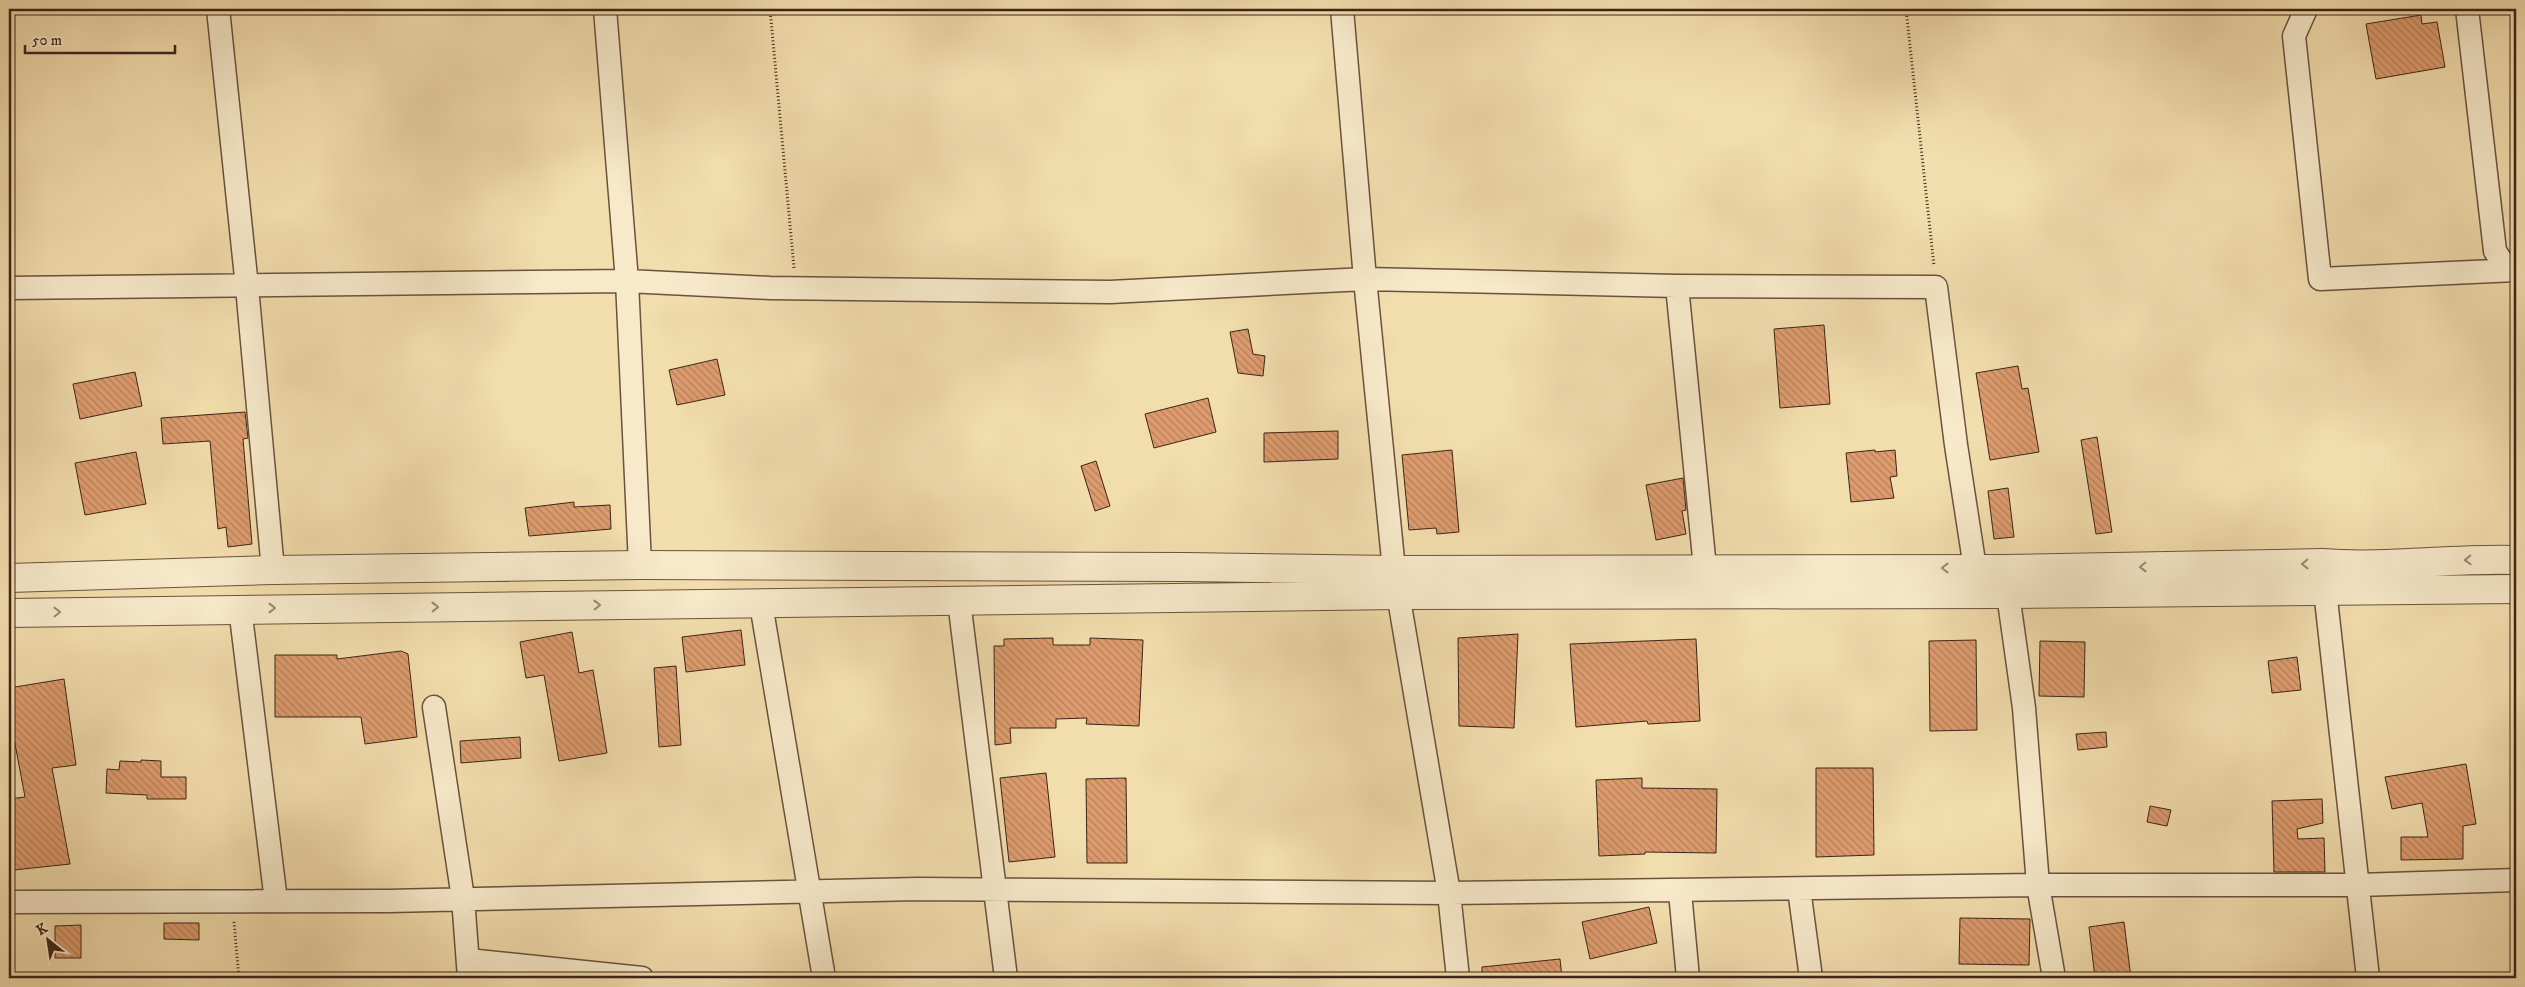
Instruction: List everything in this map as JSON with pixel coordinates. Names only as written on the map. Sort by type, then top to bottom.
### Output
[{"type":"street","points":[[218,9],[247,286],[273,570]]},
{"type":"street","points":[[605,9],[627,281],[640,565]]},
{"type":"street","points":[[1342,9],[1365,279],[1396,583],[1449,893],[1458,978]]},
{"type":"street","points":[[2306,9],[2294,36],[2320,279],[2512,270]]},
{"type":"street","points":[[2467,9],[2495,251],[2512,270]]},
{"type":"street","points":[[9,288],[627,281],[796,288],[1110,292],[1365,279],[1677,286],[1936,287],[1956,445],[1975,568]]},
{"type":"street","points":[[1677,286],[1705,568]]},
{"type":"street","points":[[9,613],[240,608],[959,601],[1705,568],[1975,568],[2322,563],[2347,565],[2489,559],[2516,560]]},
{"type":"street","points":[[9,578],[273,570],[640,565],[1176,567],[1396,583],[2008,594],[2516,588]]},
{"type":"street","points":[[2325,590],[2368,978]]},
{"type":"street","points":[[2008,594],[2024,708],[2038,885],[2054,978]]},
{"type":"street","points":[[959,601],[1006,978]]},
{"type":"street","points":[[762,604],[824,978]]},
{"type":"street","points":[[240,608],[276,901]]},
{"type":"street","points":[[434,707],[463,898],[468,969],[642,978]]},
{"type":"street","points":[[9,902],[276,901],[809,891],[1680,892],[2038,885],[2358,885],[2516,880]]},
{"type":"street","points":[[1799,889],[1811,978]]},
{"type":"street","points":[[1680,892],[1688,978]]},
{"type":"path","points":[[770,9],[796,288]]},
{"type":"path","points":[[1906,9],[1936,287]]},
{"type":"path","points":[[232,901],[239,978]]},
{"type":"building","points":[[2421,15],[2422,24],[2437,22],[2445,67],[2376,79],[2366,24]]},
{"type":"building","points":[[1824,325],[1830,404],[1780,408],[1774,329]]},
{"type":"building","points":[[1248,329],[1253,354],[1265,356],[1263,376],[1238,373],[1230,332]]},
{"type":"building","points":[[717,359],[725,395],[677,405],[669,370]]},
{"type":"building","points":[[2018,366],[2022,389],[2028,388],[2039,452],[1990,460],[1976,373]]},
{"type":"building","points":[[135,372],[142,406],[80,419],[73,384]]},
{"type":"building","points":[[1208,398],[1216,432],[1154,448],[1145,414]]},
{"type":"building","points":[[245,412],[248,438],[243,439],[252,544],[228,547],[226,527],[218,529],[210,441],[163,444],[161,418]]},
{"type":"building","points":[[1338,431],[1338,459],[1264,462],[1264,433]]},
{"type":"building","points":[[2097,437],[2112,532],[2096,534],[2081,440]]},
{"type":"building","points":[[1452,450],[1459,532],[1437,534],[1436,528],[1409,530],[1402,455]]},
{"type":"building","points":[[1875,450],[1875,452],[1895,450],[1897,476],[1890,477],[1894,498],[1851,502],[1846,453]]},
{"type":"building","points":[[136,452],[146,504],[85,515],[75,463]]},
{"type":"building","points":[[1096,461],[1110,506],[1095,511],[1081,466]]},
{"type":"building","points":[[1683,478],[1686,510],[1682,511],[1686,534],[1656,540],[1646,485]]},
{"type":"building","points":[[2008,488],[2014,537],[1994,539],[1988,491]]},
{"type":"building","points":[[574,502],[574,507],[610,505],[611,529],[529,536],[525,508]]},
{"type":"building","points":[[741,630],[745,665],[686,672],[682,637]]},
{"type":"building","points":[[572,632],[579,673],[593,670],[607,753],[559,761],[544,675],[526,678],[520,642]]},
{"type":"building","points":[[1518,634],[1514,728],[1459,726],[1458,638]]},
{"type":"building","points":[[1053,638],[1053,645],[1090,645],[1090,638],[1143,640],[1139,726],[1086,724],[1087,718],[1056,719],[1056,728],[1010,728],[1011,743],[995,745],[994,646],[1004,646],[1004,639]]},
{"type":"building","points":[[1696,639],[1700,721],[1648,724],[1647,721],[1576,727],[1570,644]]},
{"type":"building","points":[[1976,640],[1977,730],[1930,731],[1929,641]]},
{"type":"building","points":[[2040,641],[2085,642],[2084,697],[2039,696]]},
{"type":"building","points":[[401,651],[408,654],[417,737],[365,744],[361,717],[275,717],[275,655],[337,655],[337,659]]},
{"type":"building","points":[[2297,657],[2301,690],[2272,693],[2268,661]]},
{"type":"building","points":[[676,666],[681,745],[659,747],[654,668]]},
{"type":"building","points":[[64,679],[76,765],[52,768],[70,864],[14,870],[9,830],[9,799],[25,797],[9,712],[9,688]]},
{"type":"building","points":[[2106,732],[2107,747],[2078,750],[2076,734]]},
{"type":"building","points":[[520,737],[521,758],[461,763],[460,741]]},
{"type":"building","points":[[141,760],[161,761],[161,777],[186,777],[186,799],[147,799],[147,795],[106,793],[107,769],[119,770],[120,761],[141,762]]},
{"type":"building","points":[[2466,764],[2476,824],[2463,826],[2463,859],[2401,860],[2401,837],[2428,837],[2422,803],[2392,809],[2385,777]]},
{"type":"building","points":[[1816,768],[1873,768],[1874,855],[1816,857]]},
{"type":"building","points":[[1046,773],[1055,857],[1009,862],[1000,778]]},
{"type":"building","points":[[1126,778],[1127,863],[1087,863],[1086,779]]},
{"type":"building","points":[[1642,778],[1642,788],[1717,789],[1716,853],[1645,852],[1645,854],[1599,856],[1596,780]]},
{"type":"building","points":[[2322,799],[2323,823],[2297,829],[2298,839],[2324,838],[2325,872],[2274,872],[2272,801]]},
{"type":"building","points":[[2150,806],[2171,810],[2167,826],[2147,822]]},
{"type":"building","points":[[1649,907],[1657,943],[1590,959],[1582,922]]},
{"type":"building","points":[[1960,918],[2030,919],[2029,965],[1959,964]]},
{"type":"building","points":[[2124,922],[2131,978],[2095,978],[2089,927]]},
{"type":"building","points":[[164,923],[199,923],[199,940],[164,939]]},
{"type":"building","points":[[81,925],[81,958],[55,958],[55,926]]},
{"type":"building","points":[[1560,959],[1562,978],[1482,978],[1482,967]]}]
